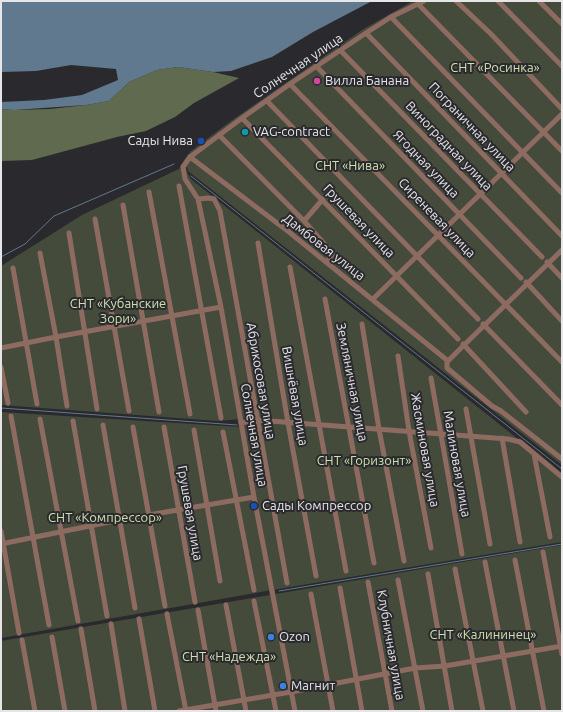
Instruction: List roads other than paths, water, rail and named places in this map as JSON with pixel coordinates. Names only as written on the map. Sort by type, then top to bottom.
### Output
[{"type":"street","name":"Солнечная улица","points":[[295,711],[240,423],[221,307],[198,199],[185,179],[183,167],[190,157],[316,66],[391,17],[424,1]]},
{"type":"street","points":[[456,1],[491,34],[562,109]]},
{"type":"street","points":[[498,1],[562,66]]},
{"type":"street","points":[[539,1],[562,24]]},
{"type":"street","points":[[418,4],[562,151]]},
{"type":"street","points":[[391,17],[562,193]]},
{"type":"street","name":"Пограничная улица","points":[[366,33],[562,236]]},
{"type":"street","name":"Виноградная улица","points":[[340,50],[542,258]]},
{"type":"street","name":"Ягодная улица","points":[[316,66],[521,278]]},
{"type":"street","name":"Сиреневая улица","points":[[290,84],[507,306]]},
{"type":"street","points":[[267,101],[478,319]]},
{"type":"street","points":[[373,299],[562,114]]},
{"type":"street","name":"Грушевая улица","points":[[242,118],[323,199],[463,344],[526,412]]},
{"type":"street","points":[[219,135],[304,221],[333,254],[326,262]]},
{"type":"street","name":"Дамбовая улица","points":[[190,157],[326,262],[448,360]]},
{"type":"street","points":[[179,186],[222,418]]},
{"type":"street","points":[[149,192],[190,414]]},
{"type":"street","name":"Абрикосовая улица","points":[[198,199],[214,199],[220,211],[287,583]]},
{"type":"street","points":[[304,221],[323,199]]},
{"type":"street","points":[[123,205],[159,412]]},
{"type":"street","points":[[95,219],[129,411]]},
{"type":"street","points":[[69,233],[97,409]]},
{"type":"street","name":"Вишнёвая улица","points":[[258,243],[288,423],[316,576]]},
{"type":"street","points":[[562,250],[507,306],[463,344],[448,360],[447,368],[492,406],[562,459]]},
{"type":"street","points":[[40,253],[67,406]]},
{"type":"street","points":[[548,264],[562,278]]},
{"type":"street","points":[[290,267],[346,571]]},
{"type":"street","points":[[13,268],[37,404]]},
{"type":"street","points":[[528,284],[562,320]]},
{"type":"street","name":"Земляничная улица","points":[[325,299],[374,563]]},
{"type":"street","points":[[507,306],[562,362]]},
{"type":"street","points":[[1,348],[221,307]]},
{"type":"street","points":[[362,324],[379,429],[404,562]]},
{"type":"street","points":[[485,326],[562,405]]},
{"type":"street","name":"Жасминовая улица","points":[[398,356],[409,432],[431,548]]},
{"type":"street","points":[[1,367],[8,403]]},
{"type":"street","name":"Малиновая улица","points":[[431,378],[462,554]]},
{"type":"street","points":[[466,409],[490,544]]},
{"type":"street","points":[[11,416],[49,625]]},
{"type":"street","points":[[40,419],[78,621]]},
{"type":"street","points":[[240,423],[257,420],[440,435],[502,438],[520,442],[562,477]]},
{"type":"street","points":[[73,421],[90,526],[107,616]]},
{"type":"street","points":[[103,425],[135,608]]},
{"type":"street","points":[[133,427],[165,606]]},
{"type":"street","name":"Грушевая улица","points":[[164,427],[195,602]]},
{"type":"street","points":[[194,430],[220,581]]},
{"type":"street","points":[[223,432],[254,590]]},
{"type":"street","points":[[502,438],[520,542]]},
{"type":"street","points":[[534,454],[550,537]]},
{"type":"street","points":[[2,544],[119,520],[254,497]]},
{"type":"street","points":[[1,531],[2,544],[19,633]]},
{"type":"street","points":[[542,552],[562,654]]},
{"type":"street","points":[[515,560],[531,652],[544,711]]},
{"type":"street","points":[[486,562],[514,711]]},
{"type":"street","points":[[456,569],[483,711]]},
{"type":"street","points":[[428,574],[452,711]]},
{"type":"street","points":[[398,580],[423,711]]},
{"type":"street","name":"Клубничная улица","points":[[368,582],[392,711]]},
{"type":"street","points":[[340,588],[362,711]]},
{"type":"street","points":[[311,594],[333,711]]},
{"type":"street","points":[[254,601],[276,711]]},
{"type":"street","points":[[226,604],[246,711]]},
{"type":"street","points":[[198,610],[215,708]]},
{"type":"street","points":[[167,614],[186,710]]},
{"type":"street","points":[[139,619],[155,711]]},
{"type":"street","points":[[111,624],[125,711]]},
{"type":"street","points":[[81,629],[95,711]]},
{"type":"street","points":[[52,636],[65,711]]},
{"type":"street","points":[[22,640],[35,711]]},
{"type":"street","points":[[179,711],[215,708],[244,700],[415,668],[473,662],[561,646]]},
{"type":"water","points":[[1,1],[372,1],[313,32],[272,57],[231,71],[213,72],[178,67],[157,70],[129,82],[109,101],[86,105],[14,110],[1,109],[1,102],[44,100],[82,95],[118,80],[116,69],[71,65],[36,71],[1,72]]},
{"type":"waterway","points":[[1,257],[25,244],[54,216],[174,164]]},
{"type":"waterway","points":[[191,176],[562,469]]},
{"type":"waterway","points":[[1,408],[237,425]]},
{"type":"waterway","points":[[279,591],[562,544]]},
{"type":"place","name":"Вилла Банана","points":[[317,81]]},
{"type":"place","name":"VAG-contract","points":[[245,132]]},
{"type":"place","name":"Сады Нива","points":[[201,141]]},
{"type":"place","name":"Сады Компрессор","points":[[254,506]]},
{"type":"place","name":"Ozon","points":[[271,637]]},
{"type":"place","name":"Магнит","points":[[283,686]]},
{"type":"park label","name":"СНТ «Росинка»","points":[[495,68]]},
{"type":"park label","name":"СНТ «Нива»","points":[[350,166]]},
{"type":"park label","name":"СНТ «Кубанские Зори»","points":[[118,312]]},
{"type":"park label","name":"СНТ «Горизонт»","points":[[364,461]]},
{"type":"park label","name":"СНТ «Компрессор»","points":[[105,518]]},
{"type":"park label","name":"СНТ «Калининец»","points":[[483,635]]},
{"type":"park label","name":"СНТ «Надежда»","points":[[229,657]]}]
